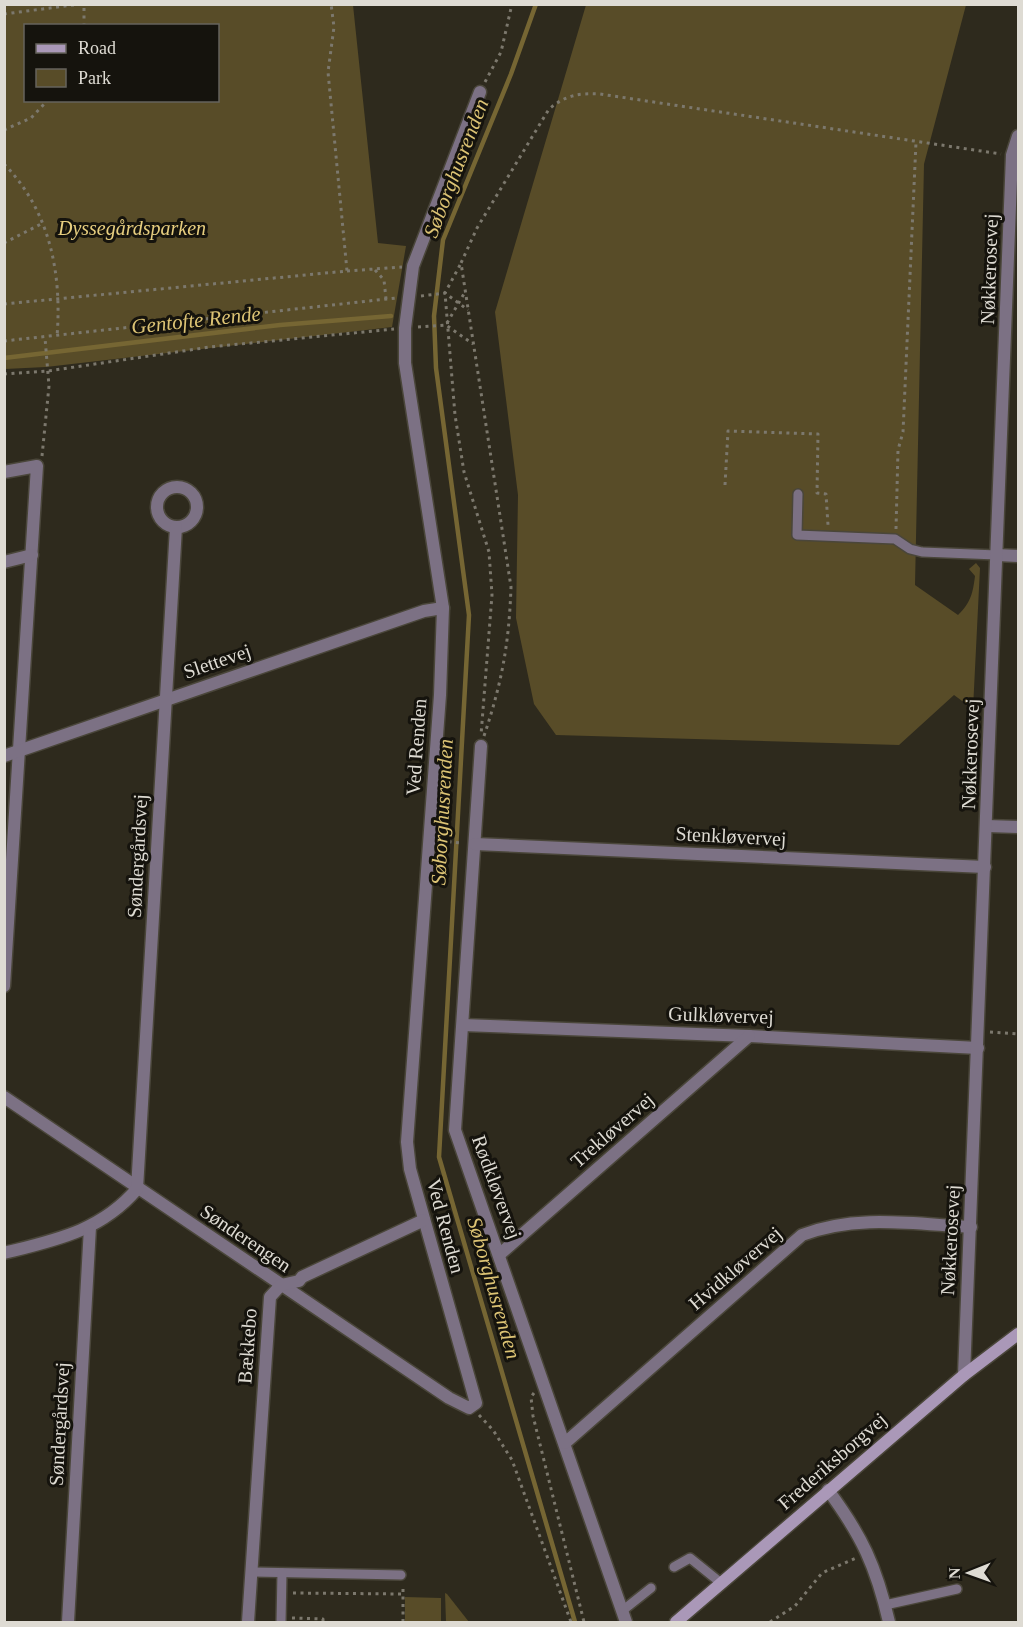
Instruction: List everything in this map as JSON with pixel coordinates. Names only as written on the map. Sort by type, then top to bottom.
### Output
[{"type":"street","name":"Ved Renden","points":[[469,1408],[476,1403],[410,1169],[407,1142],[440,695],[443,608],[405,363],[415,296],[413,266],[480,92]]},
{"type":"street","name":"Nøkkerosevej","points":[[964,1375],[1005,348],[1018,136]]},
{"type":"street","points":[[1005,348],[1018,349]]},
{"type":"street","points":[[4,472],[37,466],[4,986]]},
{"type":"street","name":"Søndergårdsvej","points":[[137,1189],[176,527]]},
{"type":"street","points":[[4,562],[32,555]]},
{"type":"street","points":[[997,555],[1018,556]]},
{"type":"street","name":"Slettevej","points":[[4,756],[424,611],[443,608]]},
{"type":"street","name":"Rødkløvervej","points":[[481,746],[455,1130],[500,1254],[624,1617]]},
{"type":"street","points":[[987,826],[1018,827]]},
{"type":"street","name":"Stenkløvervej","points":[[475,844],[985,867]]},
{"type":"street","name":"Gulkløvervej","points":[[463,1025],[978,1047]]},
{"type":"street","name":"Trekløvervej","points":[[500,1254],[749,1036]]},
{"type":"street","name":"Sønderengen","points":[[4,1097],[137,1189],[469,1408]]},
{"type":"street","points":[[4,1253],[90,1227],[123,1205],[137,1189]]},
{"type":"street","points":[[281,1285],[299,1281],[302,1277],[424,1220]]},
{"type":"street","name":"Hvidkløvervej","points":[[565,1443],[802,1235],[821,1228],[857,1221],[971,1227]]},
{"type":"street","name":"Søndergårdsvej","points":[[68,1623],[90,1227]]},
{"type":"street","name":"Bækkebo","points":[[248,1623],[270,1296],[281,1285]]},
{"type":"street","name":"Frederiksborgvej","points":[[676,1623],[964,1375],[1018,1334]]},
{"type":"street","points":[[828,1490],[856,1528],[869,1554],[889,1623]]},
{"type":"lane","points":[[798,494],[797,535],[895,539],[910,549],[922,552],[997,555]]},
{"type":"lane","points":[[674,1567],[690,1558],[721,1583]]},
{"type":"lane","points":[[251,1572],[401,1575]]},
{"type":"lane","points":[[281,1620],[282,1573]]},
{"type":"lane","points":[[624,1617],[651,1588]]},
{"type":"lane","points":[[885,1605],[957,1589]]},
{"type":"path","points":[[4,14],[82,4],[84,24]]},
{"type":"path","points":[[331,4],[334,27],[328,72],[347,271]]},
{"type":"path","points":[[480,92],[501,52],[512,4]]},
{"type":"path","points":[[481,746],[492,595],[489,552],[464,472],[454,415],[444,325],[444,293],[477,228],[549,109],[563,97],[579,93],[600,93],[1015,156]]},
{"type":"path","points":[[4,130],[31,118],[46,102]]},
{"type":"path","points":[[895,539],[898,450],[903,432],[916,142]]},
{"type":"path","points":[[4,164],[25,185],[43,223],[60,300],[57,337]]},
{"type":"path","points":[[4,243],[43,223]]},
{"type":"path","points":[[461,263],[511,587],[510,626],[501,682],[481,746]]},
{"type":"path","points":[[4,304],[413,266]]},
{"type":"path","points":[[373,269],[384,280],[386,299]]},
{"type":"path","points":[[444,325],[465,292]]},
{"type":"path","points":[[4,341],[444,293],[468,310]]},
{"type":"path","points":[[4,374],[210,347],[444,325],[473,344]]},
{"type":"path","points":[[37,466],[42,455],[49,386],[45,338]]},
{"type":"path","points":[[725,485],[728,431],[818,434],[817,493],[826,494],[829,536]]},
{"type":"path","points":[[428,840],[475,844]]},
{"type":"path","points":[[979,1032],[1018,1034]]},
{"type":"path","points":[[544,1383],[531,1397],[532,1416],[584,1623]]},
{"type":"path","points":[[469,1408],[494,1430],[512,1460],[571,1623]]},
{"type":"path","points":[[770,1623],[795,1606],[822,1573],[869,1554]]},
{"type":"path","points":[[401,1575],[404,1594],[402,1623]]},
{"type":"path","points":[[282,1593],[404,1594]]},
{"type":"path","points":[[281,1620],[322,1619],[323,1623]]},
{"type":"green space","name":"Dyssegårdsparken","points":[[5,4],[353,5],[378,243],[406,246],[392,327],[46,367],[5,369]]},
{"type":"green space","points":[[586,5],[966,5],[924,164],[915,585],[958,615],[969,602],[972,592],[975,576],[969,569],[976,563],[980,568],[973,709],[954,695],[899,745],[556,735],[534,704],[516,618],[518,495],[495,312]]},
{"type":"green space","points":[[445,1593],[447,1594],[469,1622],[446,1622]]},
{"type":"green space","points":[[405,1597],[441,1598],[441,1622],[405,1622]]},
{"type":"waterway","name":"Søborghusrenden","points":[[536,4],[511,74],[443,240],[434,316],[436,368],[469,615],[439,1157],[575,1622]]},
{"type":"waterway","name":"Gentofte Rende","points":[[4,358],[280,325],[391,316]]}]
